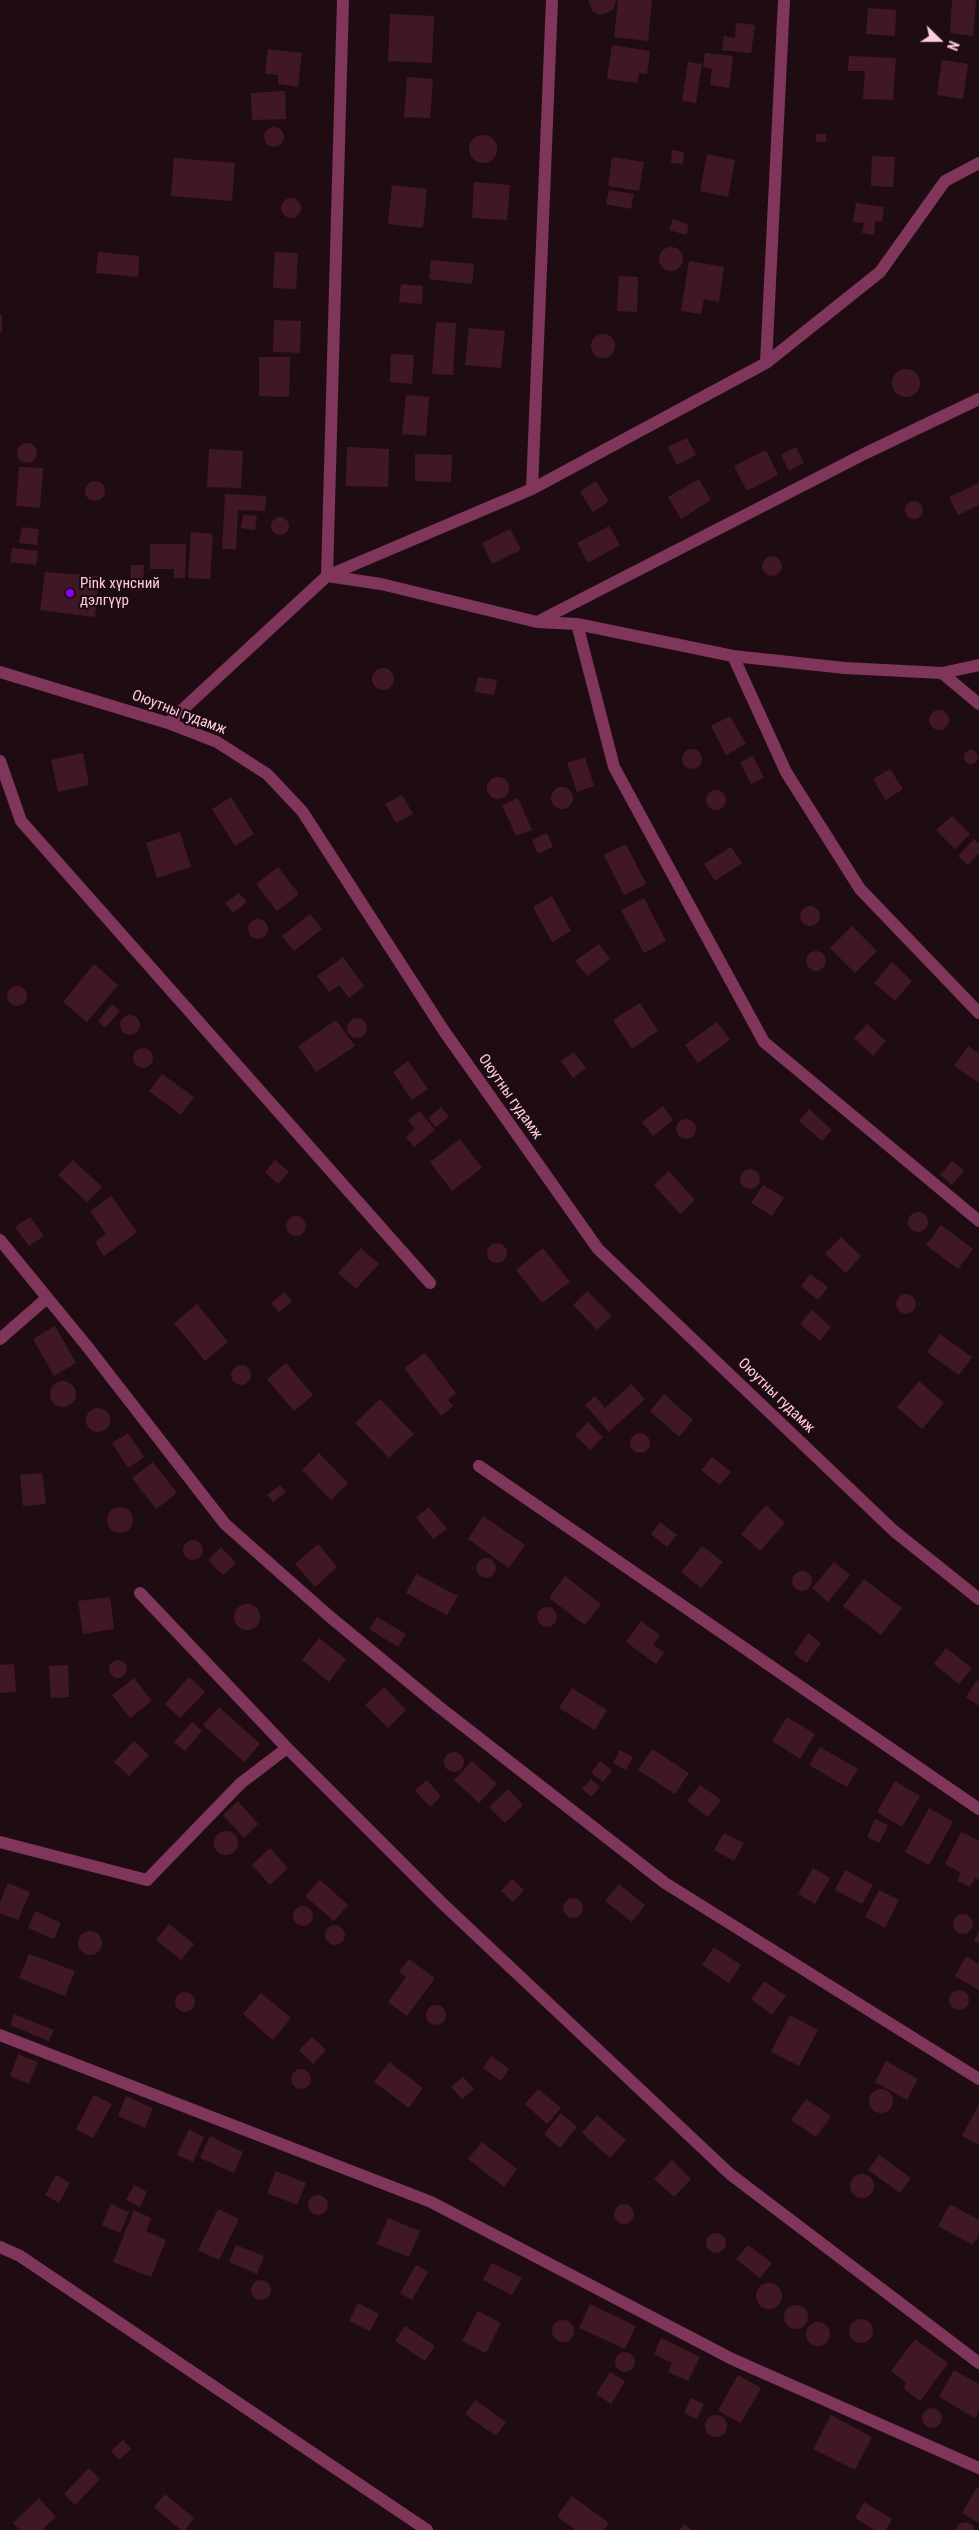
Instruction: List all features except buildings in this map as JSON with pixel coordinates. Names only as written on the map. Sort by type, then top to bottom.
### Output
[{"type":"street","points":[[327,576],[343,0]]},
{"type":"street","points":[[532,489],[552,0]]},
{"type":"street","points":[[766,363],[784,0]]},
{"type":"street","points":[[168,723],[327,576],[532,489],[766,363],[880,272],[944,181],[979,163]]},
{"type":"street","points":[[537,622],[866,453],[979,398]]},
{"type":"street","points":[[327,576],[381,584],[537,622],[577,624],[734,656],[845,668],[942,673],[979,665]]},
{"type":"street","points":[[577,624],[614,767],[764,1042],[979,1221]]},
{"type":"street","points":[[734,656],[786,772],[860,889],[979,1013]]},
{"type":"street","name":"Оюутны гудамж","points":[[0,672],[168,723],[217,742],[267,774],[302,811],[444,1031],[598,1249],[894,1530],[979,1598]]},
{"type":"street","points":[[942,673],[979,704]]},
{"type":"street","points":[[0,761],[21,821],[430,1283]]},
{"type":"street","points":[[0,1240],[225,1524],[329,1616],[438,1706],[665,1883],[979,2079]]},
{"type":"street","points":[[0,1339],[47,1298]]},
{"type":"street","points":[[479,1466],[979,1809]]},
{"type":"street","points":[[140,1593],[287,1748],[442,1903],[730,2174],[979,2363]]},
{"type":"street","points":[[0,1842],[147,1880],[241,1783],[287,1748]]},
{"type":"street","points":[[0,2035],[431,2202],[732,2359],[979,2468]]},
{"type":"street","points":[[0,2247],[20,2256],[427,2530]]},
{"type":"place","name":"Pink хүнсний дэлгүүр","points":[[70,593]]}]
